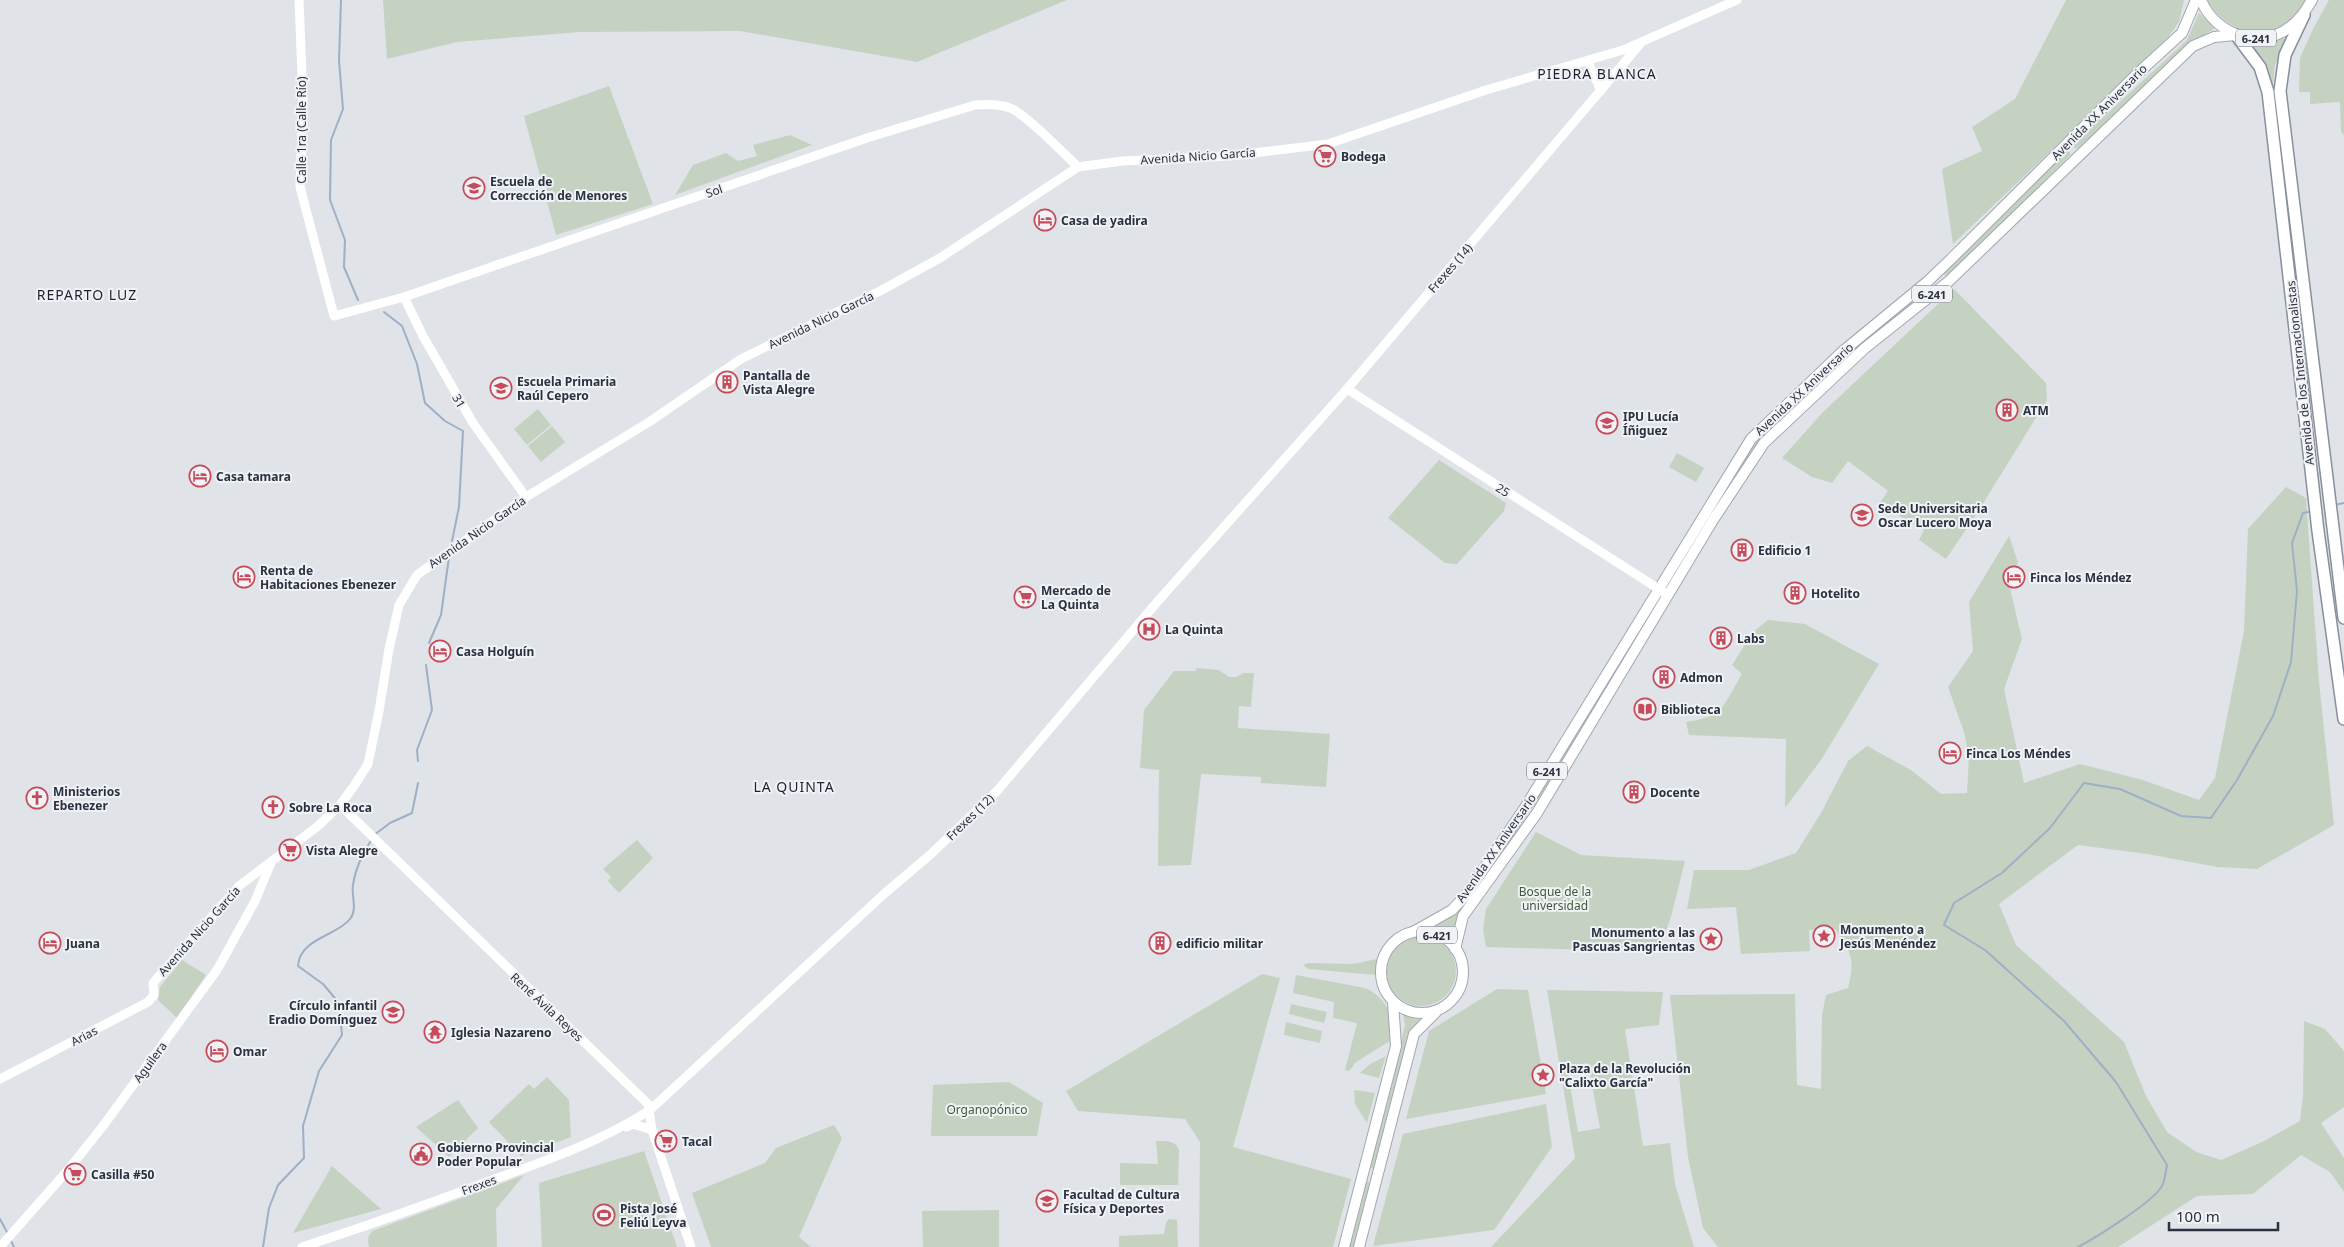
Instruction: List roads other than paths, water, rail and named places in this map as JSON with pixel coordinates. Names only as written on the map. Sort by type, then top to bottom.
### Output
[{"type":"highway","name":"Avenida de los Internacionalistas","points":[[2304,14],[2285,55],[2280,91],[2324,467],[2344,618]]},
{"type":"highway","name":"Avenida de los Internacionalistas","points":[[2236,35],[2260,67],[2268,92],[2318,531],[2344,719]]},
{"type":"main road","name":"Avenida XX Aniversario","points":[[1455,949],[1463,916],[1537,812],[1751,439],[1842,352],[1950,260],[2137,74],[2182,33],[2196,0]]},
{"type":"main road","name":"6-241","points":[[2201,0],[2205,11],[2218,26],[2236,35],[2254,39],[2273,36],[2290,28],[2304,14],[2312,0]]},
{"type":"main road","name":"Avenida XX Aniversario","points":[[1344,1247],[1396,1046],[1393,1002],[1384,989],[1381,978],[1384,954],[1391,944],[1401,936],[1414,932],[1452,910],[1466,896],[1663,592],[1764,443],[1865,348],[1948,282],[2194,46],[2214,37],[2236,35]]},
{"type":"main road","name":"6-421","points":[[1359,1247],[1414,1034],[1437,1011],[1450,1002],[1460,989],[1463,976],[1462,961],[1455,949],[1444,937],[1429,932],[1414,932]]},
{"type":"main road","points":[[1393,1002],[1406,1010],[1421,1014],[1437,1011]]},
{"type":"street","name":"Calle 1ra (Calle Río)","points":[[299,0],[302,100],[300,187],[334,316]]},
{"type":"street","name":"Avenida Nicio García","points":[[152,983],[239,886],[306,835],[340,805],[368,764],[399,604],[417,575],[450,549],[526,497],[649,422],[742,359],[880,291],[932,262],[1078,167],[1122,161],[1228,156],[1328,144],[1477,93],[1588,62],[1640,44],[1737,0]]},
{"type":"street","name":"Frexes (14)","points":[[1257,491],[1347,390],[1640,44]]},
{"type":"street","points":[[1588,62],[1601,91]]},
{"type":"street","name":"Sol","points":[[334,316],[404,297],[870,137],[975,105],[992,104],[1011,108],[1022,115],[1078,167]]},
{"type":"street","name":"31","points":[[404,297],[458,399],[526,497]]},
{"type":"street","name":"25","points":[[1347,390],[1663,592]]},
{"type":"street","name":"Frexes (12)","points":[[650,1110],[990,798],[1054,726],[1158,601],[1257,491]]},
{"type":"street","name":"René Ávila Reyes","points":[[340,805],[648,1104],[650,1110]]},
{"type":"street","name":"Aguilera","points":[[3,1244],[104,1126],[217,970],[255,901],[272,860]]},
{"type":"street","name":"Arias","points":[[0,1079],[148,1002],[154,995],[152,983]]},
{"type":"street","points":[[650,1110],[652,1130],[691,1247]]},
{"type":"street","name":"Frexes","points":[[302,1247],[507,1175],[616,1130],[650,1110]]},
{"type":"street","points":[[616,1130],[634,1124],[652,1130]]},
{"type":"waterway","points":[[341,0],[339,61],[343,109],[331,140],[330,200],[345,240],[344,267],[358,300]]},
{"type":"waterway","points":[[384,312],[402,326],[417,364],[425,403],[445,421],[463,431],[459,507],[452,541]]},
{"type":"waterway","points":[[2334,505],[2344,503]]},
{"type":"waterway","points":[[2078,1247],[2098,1236],[2150,1199],[2163,1184],[2167,1165],[2116,1082],[2064,1021],[1985,950],[1944,925],[1954,903],[2002,873],[2050,828],[2084,783],[2120,789],[2181,816],[2211,818],[2237,780],[2273,716],[2291,662],[2297,591],[2292,543],[2303,513],[2313,511]]},
{"type":"waterway","points":[[429,643],[441,615],[449,557]]},
{"type":"waterway","points":[[418,761],[417,750],[432,710],[426,665]]},
{"type":"waterway","points":[[374,835],[390,823],[412,813],[418,783]]},
{"type":"waterway","points":[[263,1247],[269,1208],[278,1185],[304,1158],[303,1126],[319,1071],[342,1035],[339,1003],[323,984],[298,966],[300,957],[312,943],[337,930],[350,919],[354,911],[354,879],[363,855],[372,839]]},
{"type":"waterway","points":[[0,1219],[8,1234]]},
{"type":"waterway","points":[[10,1239],[14,1247]]},
{"type":"place","name":"Bodega","points":[[1325,156]]},
{"type":"place","name":"Escuela de Corrección de Menores","points":[[474,188]]},
{"type":"place","name":"Casa de yadira","points":[[1045,220]]},
{"type":"place","name":"Pantalla de Vista Alegre","points":[[727,382]]},
{"type":"place","name":"Escuela Primaria Raúl Cepero","points":[[501,388]]},
{"type":"place","name":"ATM","points":[[2007,410]]},
{"type":"place","name":"IPU Lucía Íñiguez","points":[[1607,423]]},
{"type":"place","name":"Casa tamara","points":[[200,476]]},
{"type":"place","name":"Sede Universitaria Oscar Lucero Moya","points":[[1862,515]]},
{"type":"place","name":"Edificio 1","points":[[1742,550]]},
{"type":"place","name":"Renta de Habitaciones Ebenezer","points":[[244,577]]},
{"type":"place","name":"Finca los Méndez","points":[[2014,577]]},
{"type":"place","name":"Hotelito","points":[[1795,593]]},
{"type":"place","name":"Mercado de La Quinta","points":[[1025,597]]},
{"type":"place","name":"La Quinta","points":[[1149,629]]},
{"type":"place","name":"Labs","points":[[1721,638]]},
{"type":"place","name":"Casa Holguín","points":[[440,651]]},
{"type":"place","name":"Admon","points":[[1664,677]]},
{"type":"place","name":"Biblioteca","points":[[1645,709]]},
{"type":"place","name":"Finca Los Méndes","points":[[1950,753]]},
{"type":"place","name":"Docente","points":[[1634,792]]},
{"type":"place","name":"Ministerios Ebenezer","points":[[37,798]]},
{"type":"place","name":"Sobre La Roca","points":[[273,807]]},
{"type":"place","name":"Vista Alegre","points":[[290,850]]},
{"type":"place","name":"Monumento a Jesús Menéndez","points":[[1824,936]]},
{"type":"place","name":"Monumento a las Pascuas Sangrientas","points":[[1711,939]]},
{"type":"place","name":"Juana","points":[[50,943]]},
{"type":"place","name":"edificio militar","points":[[1160,943]]},
{"type":"place","name":"Círculo infantil Eradio Domínguez","points":[[393,1012]]},
{"type":"place","name":"Iglesia Nazareno","points":[[435,1032]]},
{"type":"place","name":"Omar","points":[[217,1051]]},
{"type":"place","name":"Plaza de la Revolución \"Calixto García\"","points":[[1543,1075]]},
{"type":"place","name":"Tacal","points":[[666,1141]]},
{"type":"place","name":"Gobierno Provincial Poder Popular","points":[[421,1154]]},
{"type":"place","name":"Casilla #50","points":[[75,1174]]},
{"type":"place","name":"Facultad de Cultura Física y Deportes","points":[[1047,1201]]},
{"type":"place","name":"Pista José Feliú Leyva","points":[[604,1215]]},
{"type":"district","name":"PIEDRA BLANCA","points":[[1597,73]]},
{"type":"district","name":"REPARTO LUZ","points":[[87,294]]},
{"type":"district","name":"LA QUINTA","points":[[794,786]]},
{"type":"park label","name":"Bosque de la universidad","points":[[1555,898]]},
{"type":"park label","name":"Organopónico","points":[[987,1109]]}]
